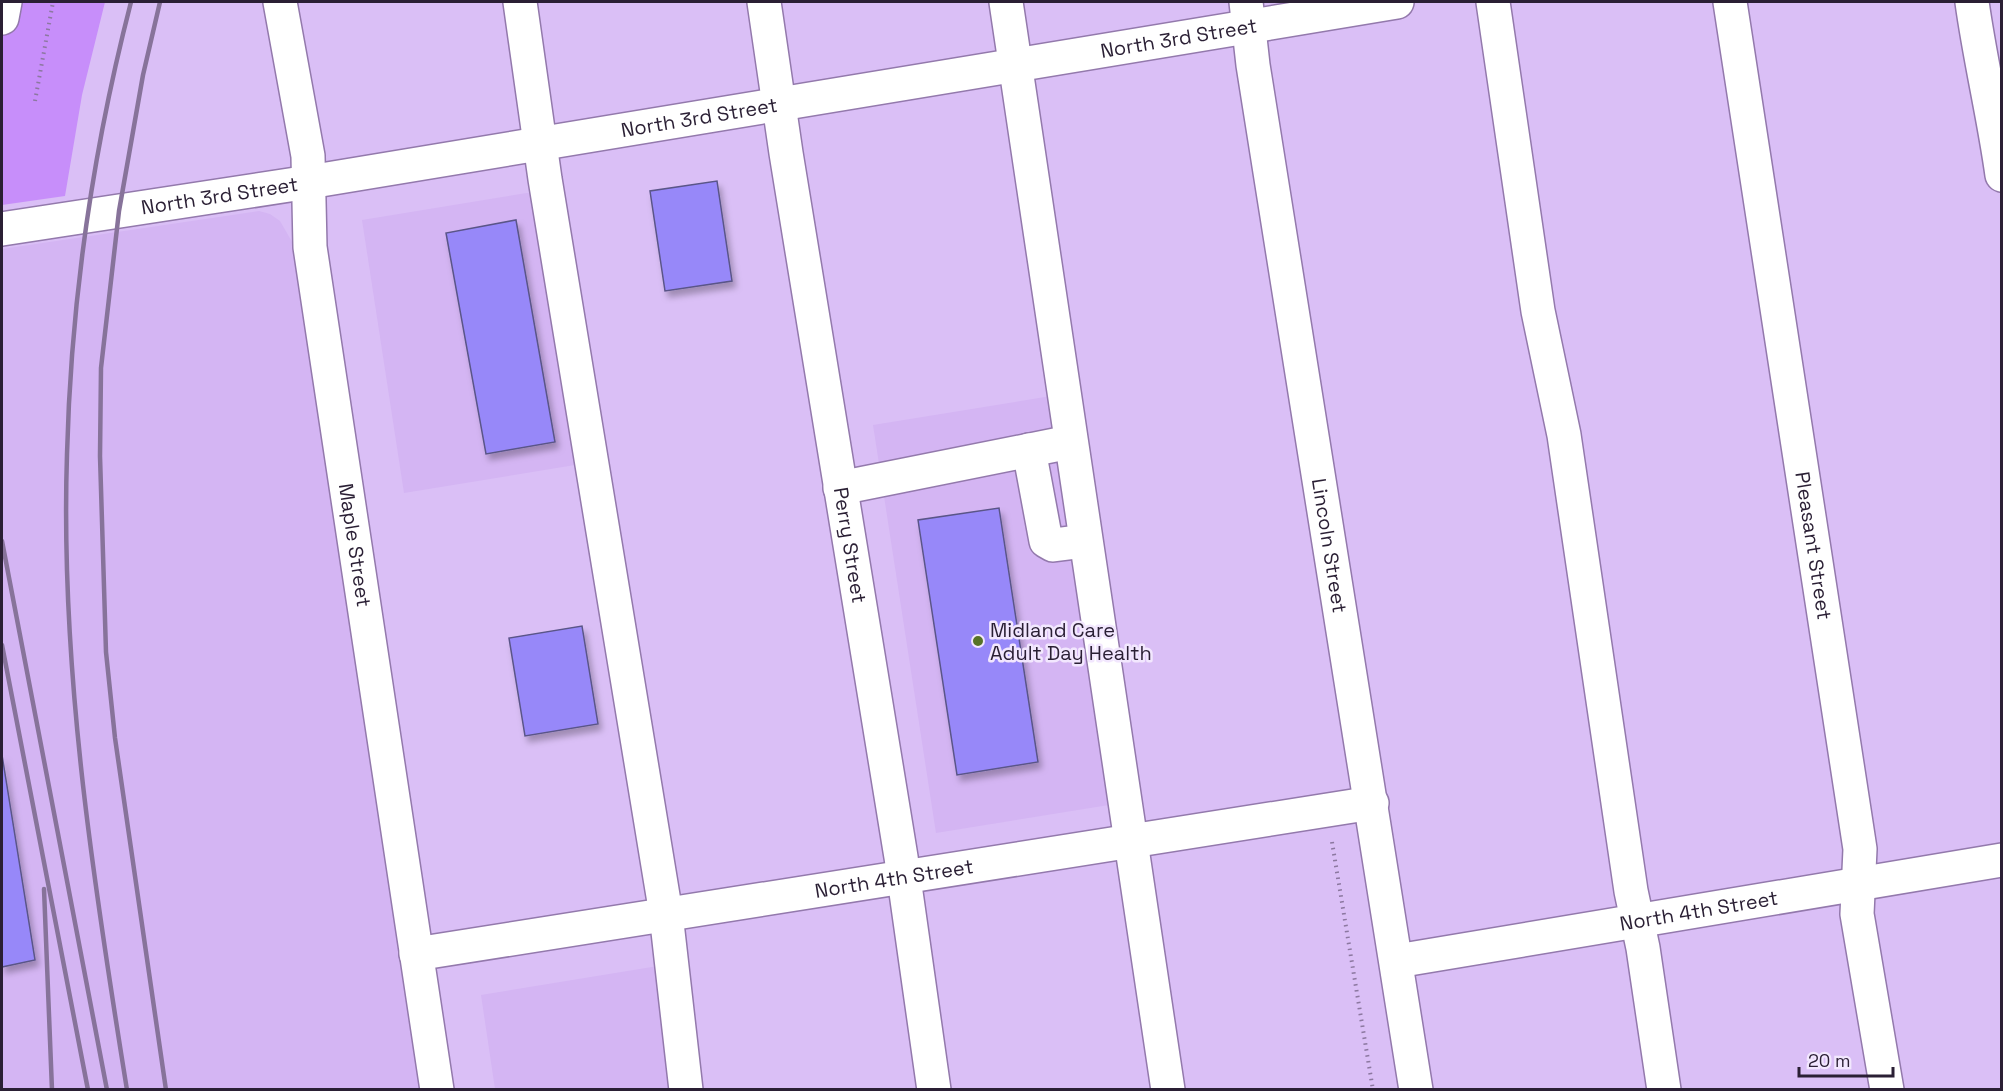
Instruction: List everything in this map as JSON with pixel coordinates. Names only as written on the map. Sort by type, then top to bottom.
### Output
[{"type":"street","points":[[2,18],[5,2]]},
{"type":"street","name":"Maple Street","points":[[280,2],[308,156],[310,248],[437,1089]]},
{"type":"street","points":[[520,2],[666,914],[686,1089]]},
{"type":"street","name":"Perry Street","points":[[764,2],[903,876],[934,1089]]},
{"type":"street","points":[[1006,2],[1168,1089]]},
{"type":"street","name":"North 3rd Street","points":[[2,229],[309,182],[1016,65],[1247,14],[1396,2]]},
{"type":"street","points":[[1493,2],[1538,311],[1564,435],[1636,922],[1643,948],[1664,1089]]},
{"type":"street","name":"Pleasant Street","points":[[1730,2],[1860,849],[1857,914],[1887,1089]]},
{"type":"street","points":[[1972,2],[1978,51],[1993,115],[2001,175]]},
{"type":"street","name":"Lincoln Street","points":[[1247,14],[1416,1089]]},
{"type":"street","points":[[840,488],[1070,442]]},
{"type":"street","points":[[1029,450],[1046,542],[1053,545],[1085,541]]},
{"type":"street","name":"North 4th Street","points":[[416,954],[1372,803]]},
{"type":"street","name":"North 4th Street","points":[[1397,961],[2001,860]]},
{"type":"path","points":[[35,101],[53,2]]},
{"type":"path","points":[[1327,811],[1373,1089]]},
{"type":"shaded area","points":[[2,2],[105,2],[82,95],[65,196],[2,205]]},
{"type":"shaded area","points":[[539,191],[581,464],[404,493],[362,220]]},
{"type":"shaded area","points":[[259,211],[270,214],[280,221],[295,247],[423,1089],[2,1090],[2,249]]},
{"type":"shaded area","points":[[1051,396],[1115,804],[936,833],[873,425]]},
{"type":"shaded area","points":[[658,966],[678,1089],[495,1089],[481,995]]},
{"type":"building","points":[[717,181],[732,281],[665,291],[650,191]]},
{"type":"building","points":[[516,220],[555,442],[486,454],[446,233]]},
{"type":"building","name":"Midland Care Adult Day Health","points":[[999,508],[1038,762],[957,775],[918,520]]},
{"type":"building","points":[[582,626],[598,724],[525,736],[509,638]]},
{"type":"building","points":[[2,755],[35,960],[2,967]]},
{"type":"railway","points":[[127,1090],[102,932],[82,773],[74,693],[66,534],[69,397],[79,283],[95,169],[131,2]]},
{"type":"railway","points":[[160,2],[143,75],[119,211],[101,368],[100,456],[106,652],[115,738],[166,1090]]},
{"type":"railway","points":[[2,541],[107,1090]]},
{"type":"railway","points":[[2,645],[88,1090]]},
{"type":"railway","points":[[44,889],[52,1090]]},
{"type":"place","name":"Midland Care Adult Day Health","points":[[978,641]]}]
